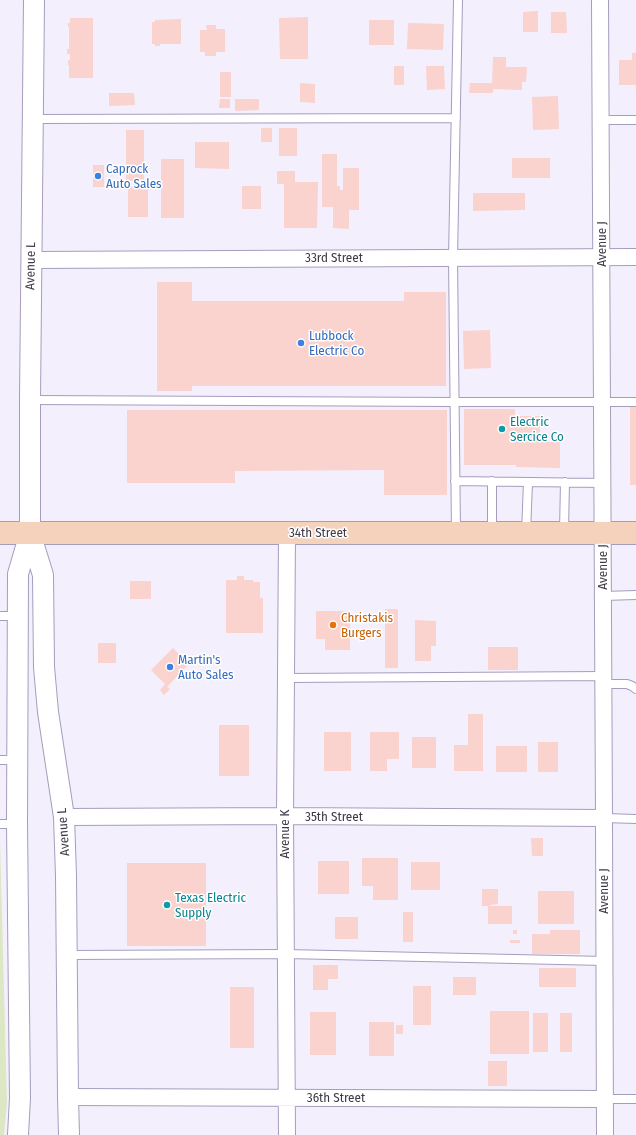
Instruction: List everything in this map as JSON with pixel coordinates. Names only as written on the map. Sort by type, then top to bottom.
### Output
[{"type":"main road","points":[[603,533],[636,527]]},
{"type":"main road","name":"34th Street","points":[[0,533],[636,533]]},
{"type":"main road","points":[[603,533],[636,540]]},
{"type":"street","name":"Avenue L","points":[[18,1135],[20,1098],[8,824],[9,616],[18,574],[30,533],[34,0]]},
{"type":"street","name":"Avenue J","points":[[600,0],[605,1135]]},
{"type":"street","name":"33rd Street","points":[[32,260],[636,257]]},
{"type":"street","name":"Avenue L","points":[[30,533],[43,575],[44,667],[47,704],[64,817],[69,1135]]},
{"type":"street","name":"Avenue K","points":[[287,533],[285,816],[287,1135]]},
{"type":"street","name":"35th Street","points":[[64,817],[285,816],[604,818]]},
{"type":"street","name":"36th Street","points":[[68,1097],[604,1098]]},
{"type":"lane","points":[[456,533],[453,258],[458,0]]},
{"type":"lane","points":[[33,119],[456,118]]},
{"type":"lane","points":[[601,120],[636,120]]},
{"type":"lane","points":[[30,400],[636,402]]},
{"type":"lane","points":[[455,481],[603,482]]},
{"type":"lane","points":[[492,481],[492,533]]},
{"type":"lane","points":[[526,533],[528,482]]},
{"type":"lane","points":[[564,533],[565,482]]},
{"type":"lane","points":[[603,596],[636,596]]},
{"type":"lane","points":[[286,678],[604,680],[627,684],[636,689]]},
{"type":"lane","points":[[604,818],[636,818]]},
{"type":"lane","points":[[67,955],[286,954],[605,961]]},
{"type":"lane","points":[[604,1098],[636,1099]]},
{"type":"green space","points":[[0,840],[7,1103],[4,1135],[0,1135]]},
{"type":"building","points":[[538,11],[538,32],[523,32],[523,12]]},
{"type":"building","points":[[551,12],[566,12],[567,33],[551,33]]},
{"type":"building","points":[[308,17],[308,59],[280,59],[279,18]]},
{"type":"building","points":[[70,18],[93,18],[93,78],[69,78],[68,60],[70,60],[70,54],[67,54],[67,49],[69,49],[68,23],[70,23]]},
{"type":"building","points":[[181,19],[181,44],[160,44],[160,46],[155,46],[155,44],[152,44],[152,22],[155,22],[155,20]]},
{"type":"building","points":[[369,20],[394,20],[394,45],[369,45]]},
{"type":"building","points":[[408,23],[444,24],[443,50],[407,49]]},
{"type":"building","points":[[206,25],[216,25],[216,29],[225,29],[225,52],[216,52],[216,56],[205,56],[205,52],[200,52],[200,30],[207,30]]},
{"type":"building","points":[[632,53],[636,53],[636,85],[619,85],[619,60],[632,60]]},
{"type":"building","points":[[493,57],[506,57],[506,67],[527,67],[526,82],[522,82],[522,90],[493,89],[493,93],[469,93],[470,83],[492,83]]},
{"type":"building","points":[[394,66],[404,66],[404,85],[394,85]]},
{"type":"building","points":[[426,66],[444,66],[445,89],[427,90]]},
{"type":"building","points":[[220,72],[231,72],[231,97],[220,97]]},
{"type":"building","points":[[300,83],[315,84],[315,103],[300,102]]},
{"type":"building","points":[[109,93],[134,93],[135,105],[109,106]]},
{"type":"building","points":[[558,96],[559,129],[533,130],[532,97]]},
{"type":"building","points":[[220,99],[230,99],[230,108],[219,108]]},
{"type":"building","points":[[235,99],[259,99],[259,110],[235,111]]},
{"type":"building","points":[[261,128],[272,128],[272,142],[261,142]]},
{"type":"building","points":[[279,128],[297,128],[297,156],[279,156]]},
{"type":"building","points":[[126,130],[144,130],[144,181],[126,181]]},
{"type":"building","points":[[195,142],[229,142],[229,169],[195,168]]},
{"type":"building","points":[[322,154],[337,154],[337,186],[340,186],[340,190],[343,190],[343,168],[359,168],[359,210],[349,210],[349,229],[333,228],[333,207],[322,207]]},
{"type":"building","points":[[512,158],[550,158],[550,178],[512,178]]},
{"type":"building","points":[[161,159],[184,159],[184,218],[161,218]]},
{"type":"building","name":"Caprock Auto Sales","points":[[93,165],[104,165],[104,187],[93,187]]},
{"type":"building","points":[[277,171],[295,171],[295,182],[318,182],[317,228],[284,228],[284,184],[277,184]]},
{"type":"building","points":[[128,186],[148,186],[148,217],[128,217]]},
{"type":"building","points":[[242,186],[261,186],[261,209],[242,209]]},
{"type":"building","points":[[473,193],[525,193],[525,210],[473,211]]},
{"type":"building","name":"Lubbock Electric Co","points":[[157,282],[192,282],[192,301],[404,301],[404,292],[446,292],[446,386],[192,386],[192,391],[157,391]]},
{"type":"building","points":[[490,330],[491,368],[464,369],[463,331]]},
{"type":"building","points":[[630,406],[636,406],[636,485],[630,485]]},
{"type":"building","name":"Electric Sercice Co","points":[[464,409],[515,409],[515,416],[540,416],[540,442],[560,442],[560,468],[516,467],[516,465],[464,465]]},
{"type":"building","points":[[127,410],[447,410],[447,495],[384,495],[384,470],[235,471],[235,483],[127,483]]},
{"type":"building","points":[[237,576],[244,576],[244,580],[260,582],[260,598],[263,598],[263,633],[226,633],[226,580],[237,580]]},
{"type":"building","points":[[130,581],[151,581],[151,599],[130,599]]},
{"type":"building","points":[[385,609],[398,609],[398,668],[385,668]]},
{"type":"building","name":"Christakis Burgers","points":[[316,611],[350,611],[350,650],[325,650],[325,639],[316,639]]},
{"type":"building","points":[[415,620],[436,621],[436,646],[431,646],[431,661],[415,661]]},
{"type":"building","points":[[98,643],[116,643],[116,663],[98,663]]},
{"type":"building","points":[[488,647],[518,647],[518,670],[488,670]]},
{"type":"building","name":"Martin's Auto Sales","points":[[173,648],[189,664],[167,687],[170,689],[164,695],[160,690],[165,684],[151,670]]},
{"type":"building","points":[[468,714],[483,714],[483,771],[454,771],[454,745],[468,745]]},
{"type":"building","points":[[219,725],[249,725],[249,776],[219,776]]},
{"type":"building","points":[[324,732],[351,732],[351,771],[324,771]]},
{"type":"building","points":[[370,732],[399,732],[399,759],[387,759],[387,771],[370,771]]},
{"type":"building","points":[[412,737],[436,737],[436,768],[412,768]]},
{"type":"building","points":[[538,742],[558,742],[558,772],[538,772]]},
{"type":"building","points":[[496,746],[527,746],[527,772],[496,772]]},
{"type":"building","points":[[531,838],[543,838],[543,856],[532,856]]},
{"type":"building","points":[[362,858],[398,858],[398,900],[373,900],[373,886],[362,886]]},
{"type":"building","points":[[318,861],[349,861],[349,894],[318,894]]},
{"type":"building","points":[[411,862],[440,862],[440,890],[411,890]]},
{"type":"building","name":"Texas Electric Supply","points":[[127,863],[206,863],[206,946],[127,946]]},
{"type":"building","points":[[482,889],[498,889],[498,904],[490,906],[512,906],[512,924],[488,924],[488,906],[482,906]]},
{"type":"building","points":[[538,891],[574,891],[574,924],[538,924]]},
{"type":"building","points":[[403,912],[413,912],[413,942],[403,942]]},
{"type":"building","points":[[335,917],[358,917],[358,939],[335,939]]},
{"type":"building","points":[[513,930],[517,930],[517,934],[513,934]]},
{"type":"building","points":[[550,930],[580,930],[580,954],[532,954],[532,934],[550,934]]},
{"type":"building","points":[[510,940],[520,940],[520,943],[510,943]]},
{"type":"building","points":[[313,965],[338,965],[338,979],[328,979],[328,990],[313,990]]},
{"type":"building","points":[[539,968],[576,968],[576,987],[539,987]]},
{"type":"building","points":[[453,977],[476,977],[476,995],[453,995]]},
{"type":"building","points":[[413,986],[431,986],[431,1025],[413,1025]]},
{"type":"building","points":[[230,987],[254,987],[254,1048],[230,1048]]},
{"type":"building","points":[[490,1011],[529,1011],[529,1054],[490,1054]]},
{"type":"building","points":[[310,1012],[336,1012],[336,1055],[310,1055]]},
{"type":"building","points":[[533,1013],[548,1013],[548,1052],[533,1052]]},
{"type":"building","points":[[560,1013],[572,1013],[572,1052],[560,1052]]},
{"type":"building","points":[[369,1022],[394,1022],[394,1056],[369,1056]]},
{"type":"building","points":[[396,1025],[403,1025],[403,1034],[396,1034]]},
{"type":"building","points":[[488,1061],[507,1061],[507,1086],[488,1086]]},
{"type":"place","name":"Caprock Auto Sales","points":[[98,176]]},
{"type":"place","name":"Lubbock Electric Co","points":[[301,343]]},
{"type":"place","name":"Electric Sercice Co","points":[[502,429]]},
{"type":"place","name":"Christakis Burgers","points":[[333,625]]},
{"type":"place","name":"Martin's Auto Sales","points":[[170,667]]},
{"type":"place","name":"Texas Electric Supply","points":[[167,905]]}]
